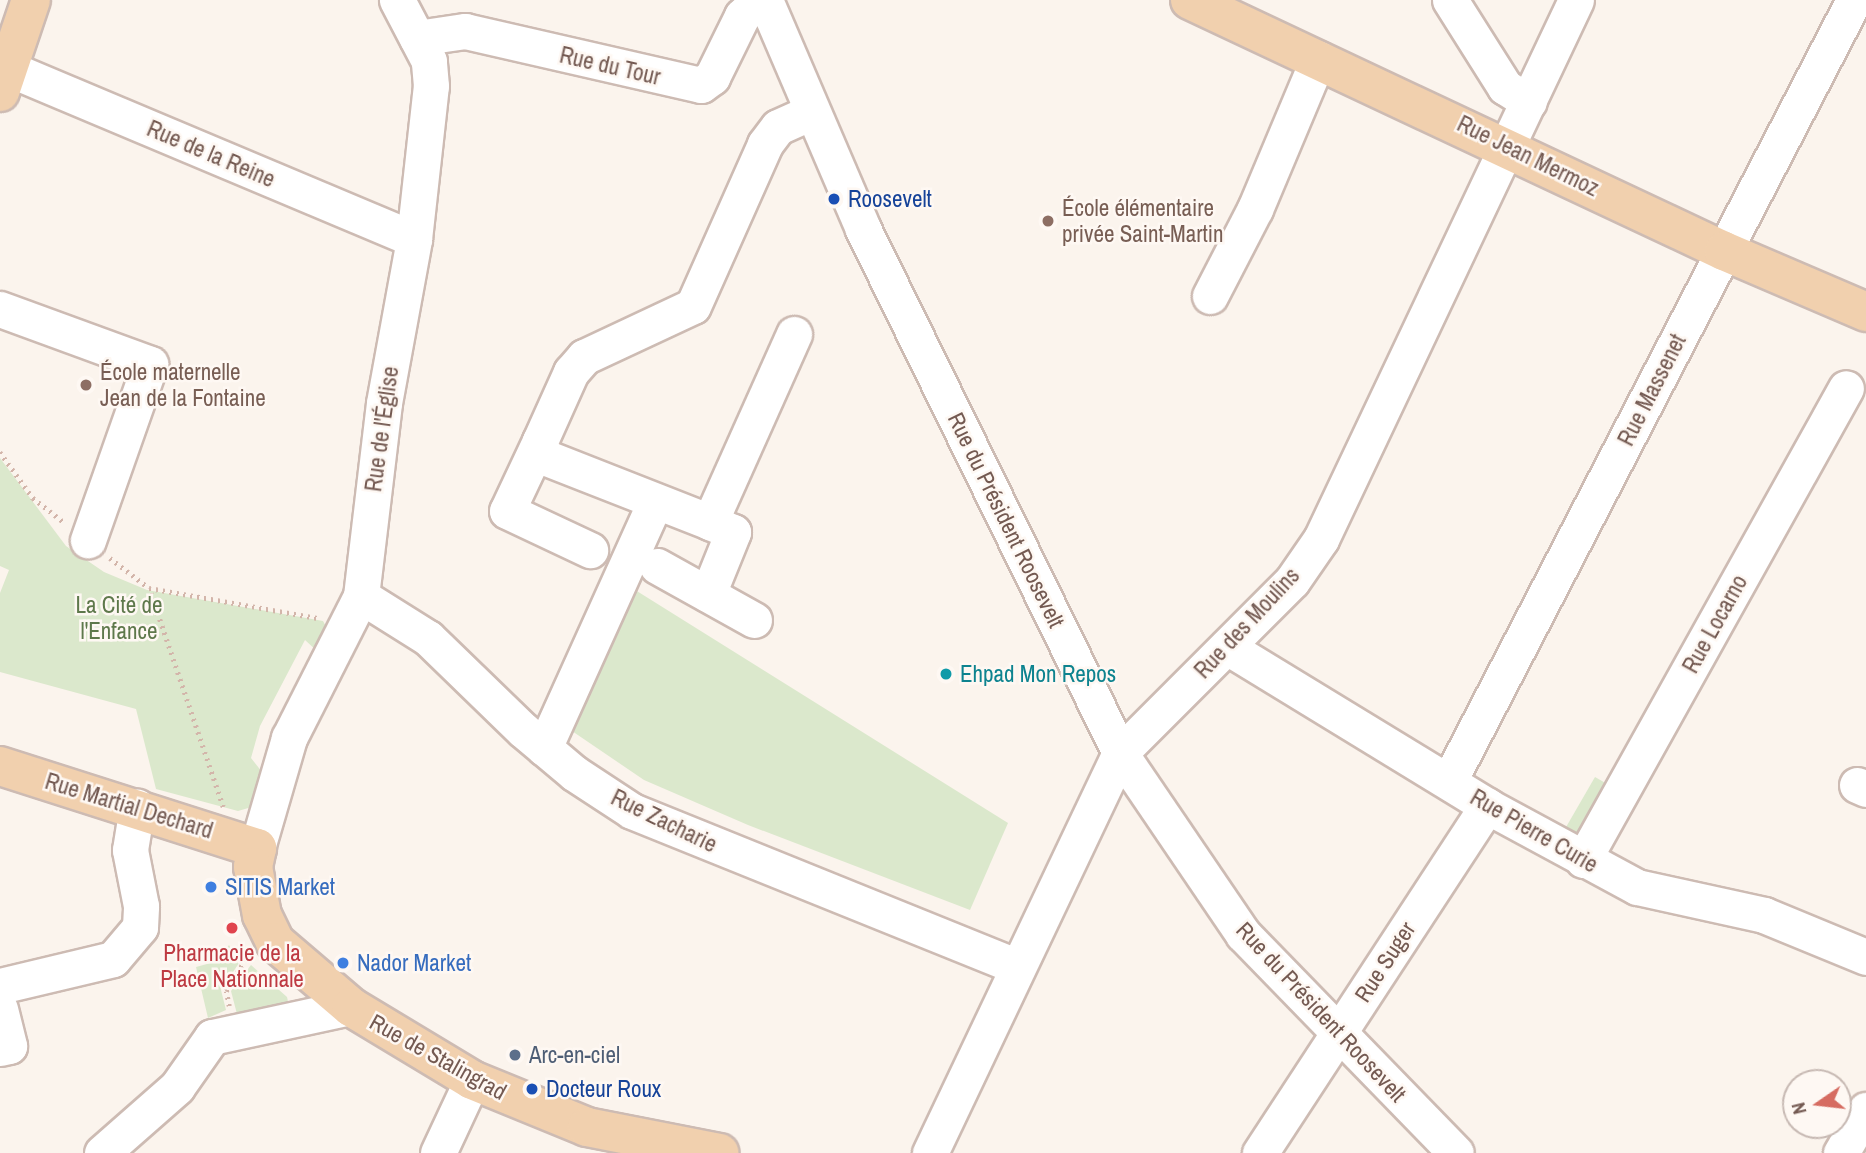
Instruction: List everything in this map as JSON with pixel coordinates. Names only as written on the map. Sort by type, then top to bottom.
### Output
[{"type":"main road","points":[[3,75],[31,0]]},
{"type":"main road","name":"Rue Jean Mermoz","points":[[1190,0],[1508,146],[1724,251],[1866,312]]},
{"type":"main road","name":"Rue Martial Dechard","points":[[0,766],[245,843]]},
{"type":"main road","name":"Rue de Stalingrad","points":[[245,843],[253,867],[259,903],[275,942],[351,1007],[472,1080],[587,1127],[719,1153]]},
{"type":"street","name":"Rue de l'Église","points":[[245,843],[289,738],[355,610],[384,403],[414,239],[431,86],[429,61],[397,0]]},
{"type":"street","name":"Rue du Tour","points":[[417,38],[465,31],[701,85],[712,77],[742,16],[759,0]]},
{"type":"street","name":"Rue du Président Roosevelt","points":[[765,0],[811,112],[869,241],[1120,753],[1242,934],[1456,1153]]},
{"type":"street","points":[[1450,0],[1505,86],[1530,103]]},
{"type":"street","name":"Rue des Moulins","points":[[930,1153],[1016,966],[1120,753],[1292,581],[1321,539],[1530,103],[1576,0]]},
{"type":"street","name":"Rue Massenet","points":[[1449,781],[1854,0]]},
{"type":"street","points":[[1210,296],[1255,209],[1318,59]]},
{"type":"street","name":"Rue de la Reine","points":[[3,75],[261,175],[414,239]]},
{"type":"street","points":[[590,550],[507,511],[571,372],[584,357],[694,306],[765,144],[778,127],[811,112]]},
{"type":"street","points":[[0,309],[150,364],[88,540]]},
{"type":"street","points":[[710,522],[794,334]]},
{"type":"street","name":"Rue Locarno","points":[[1583,860],[1846,388]]},
{"type":"street","points":[[540,441],[547,458],[733,532],[708,594]]},
{"type":"street","points":[[544,748],[655,502]]},
{"type":"street","points":[[657,566],[754,620]]},
{"type":"street","name":"Rue Zacharie","points":[[355,610],[428,638],[544,748],[632,811],[1016,966]]},
{"type":"street","name":"Rue Pierre Curie","points":[[1227,647],[1487,806],[1636,887],[1764,915],[1866,957]]},
{"type":"street","name":"Rue Suger","points":[[1260,1153],[1487,806]]},
{"type":"street","points":[[0,986],[113,959],[140,927],[141,906],[130,850],[137,807]]},
{"type":"street","points":[[102,1153],[177,1087],[212,1037],[351,1007]]},
{"type":"street","points":[[0,1009],[9,1046],[0,1048]]},
{"type":"street","points":[[438,1153],[472,1080]]},
{"type":"street","points":[[1842,1153],[1866,1110]]},
{"type":"path","points":[[245,843],[149,588],[355,610]]},
{"type":"path","points":[[235,1032],[226,991],[249,954]]},
{"type":"green space","name":"La Cité de l'Enfance","points":[[0,458],[66,546],[104,572],[147,590],[323,621],[329,632],[318,652],[305,640],[260,726],[251,758],[266,777],[262,804],[238,811],[156,789],[136,709],[0,672],[0,593],[9,570],[0,566]]},
{"type":"green space","points":[[632,588],[1008,823],[970,910],[748,825],[644,780],[569,729]]},
{"type":"green space","points":[[1595,777],[1609,785],[1578,838],[1564,830]]},
{"type":"green space","points":[[229,945],[239,963],[221,990],[226,1010],[208,1018],[196,967],[218,961]]},
{"type":"green space","points":[[251,965],[287,997],[291,1015],[238,1018],[231,991]]},
{"type":"place","name":"Roosevelt","points":[[834,199]]},
{"type":"place","name":"École élémentaire privée Saint-Martin","points":[[1048,221]]},
{"type":"place","name":"École maternelle Jean de la Fontaine","points":[[86,385]]},
{"type":"place","name":"Ehpad Mon Repos","points":[[946,674]]},
{"type":"place","name":"SITIS Market","points":[[211,887]]},
{"type":"place","name":"Pharmacie de la Place Nationnale","points":[[232,928]]},
{"type":"place","name":"Nador Market","points":[[343,963]]},
{"type":"place","name":"Arc-en-ciel","points":[[515,1055]]},
{"type":"place","name":"Docteur Roux","points":[[532,1089]]}]
